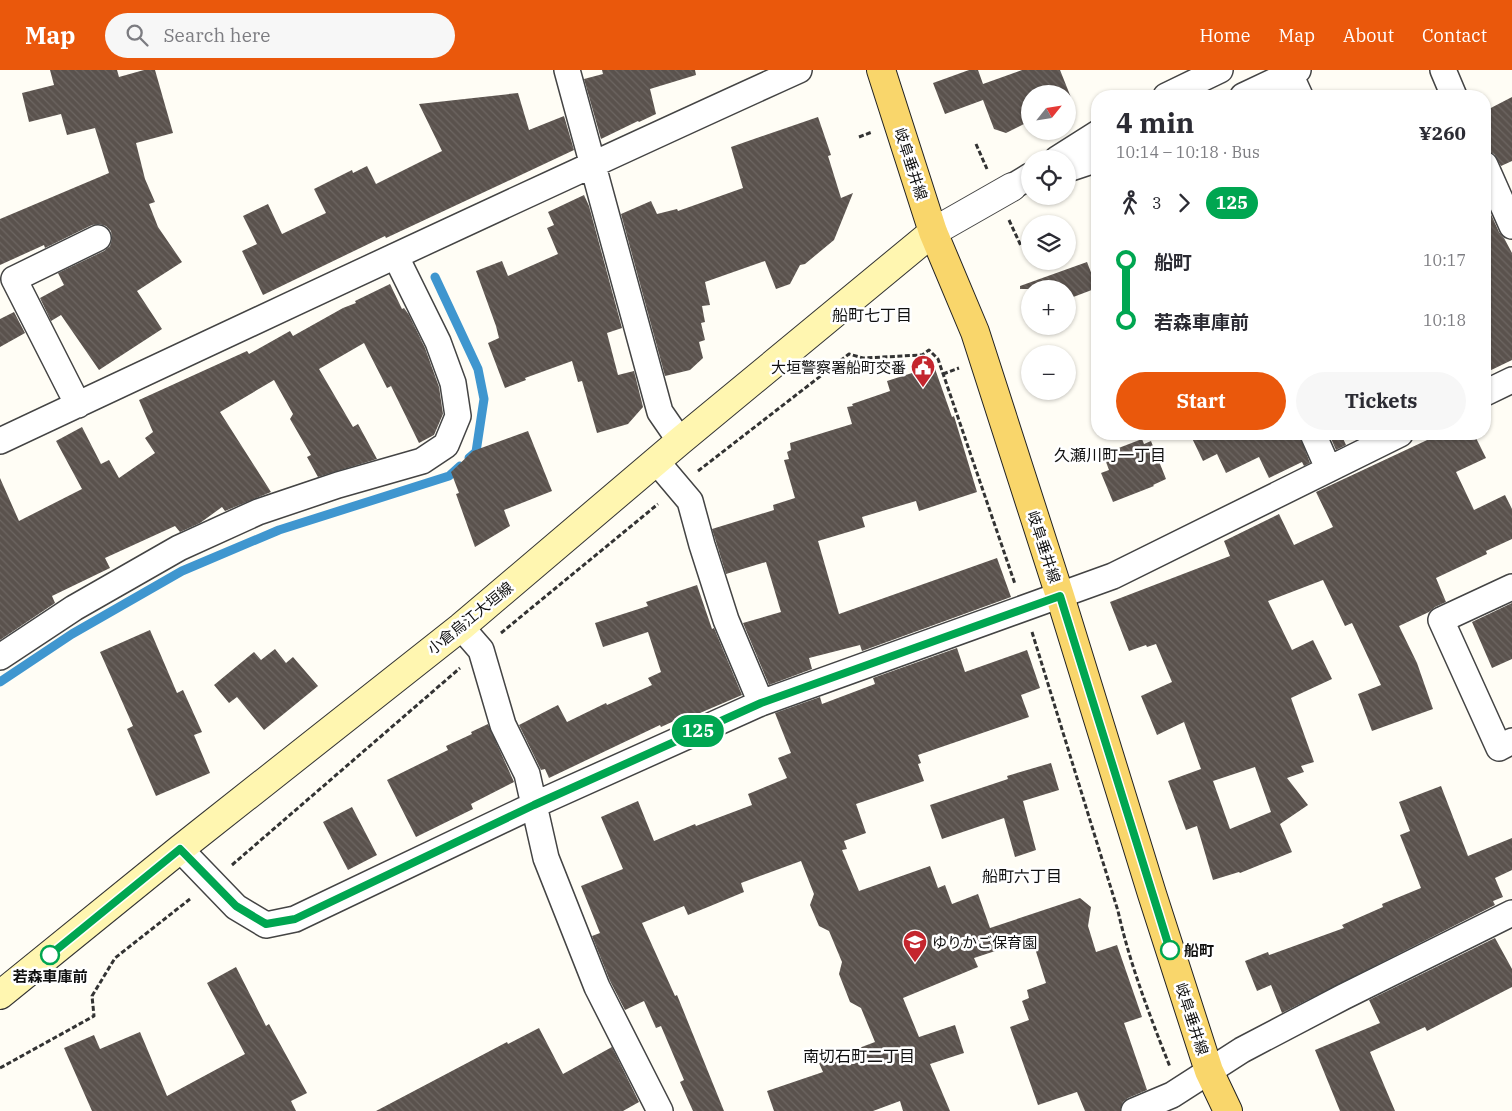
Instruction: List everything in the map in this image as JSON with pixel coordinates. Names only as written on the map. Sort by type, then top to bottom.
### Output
[{"type":"main road","name":"岐阜垂井線","points":[[881,70],[933,232],[975,332],[1209,1071],[1228,1111]]},
{"type":"main road","name":"小倉烏江大垣線","points":[[0,995],[180,849],[461,627],[680,441],[933,232]]},
{"type":"street","points":[[567,70],[660,412],[680,441]]},
{"type":"street","points":[[0,441],[799,70]]},
{"type":"street","points":[[1178,90],[1220,70]]},
{"type":"street","points":[[1443,70],[1451,90]]},
{"type":"street","points":[[1256,90],[1294,72],[1298,90]]},
{"type":"street","points":[[1071,150],[1091,137]]},
{"type":"street","points":[[1076,166],[1091,161]]},
{"type":"street","points":[[1491,179],[1512,226]]},
{"type":"street","points":[[933,232],[1021,183]]},
{"type":"street","points":[[78,405],[14,279],[98,238]]},
{"type":"street","points":[[0,657],[74,608],[179,548],[258,512],[338,485],[422,460],[446,445],[458,416],[453,383],[438,342],[396,257]]},
{"type":"street","points":[[1491,390],[1512,380]]},
{"type":"street","points":[[1316,440],[1328,468]]},
{"type":"street","points":[[180,849],[236,906],[266,924],[295,919],[534,805],[761,703],[1114,576],[1387,440]]},
{"type":"street","points":[[657,462],[690,501],[726,620],[761,703]]},
{"type":"street","points":[[1512,587],[1441,620],[1499,748],[1512,741]]},
{"type":"street","points":[[461,627],[481,650],[502,725],[527,774],[546,858],[597,987],[660,1111]]},
{"type":"street","points":[[1134,1111],[1172,1094],[1242,1050],[1301,1019],[1512,913]]},
{"type":"building","points":[[50,70],[117,70],[119,77],[144,70],[155,70],[173,133],[136,143],[145,179],[155,202],[149,204],[158,227],[182,262],[137,291],[162,329],[99,370],[61,315],[51,321],[40,298],[64,285],[58,273],[104,251],[110,246],[112,239],[111,231],[106,226],[92,225],[45,248],[44,245],[0,265],[0,219],[109,173],[95,128],[67,135],[61,114],[29,122],[22,93],[54,85]]},
{"type":"building","points":[[602,70],[695,70],[696,75],[650,89],[656,114],[601,139],[584,79],[603,74]]},
{"type":"building","points":[[969,70],[978,70],[983,84],[1022,70],[1060,70],[1066,85],[1021,85],[1021,126],[1006,133],[994,129],[983,100],[945,114],[933,83]]},
{"type":"building","points":[[518,93],[529,130],[564,116],[574,150],[386,238],[385,236],[263,295],[242,251],[257,244],[243,216],[268,204],[282,234],[326,213],[314,189],[352,170],[353,173],[367,166],[376,184],[442,151],[419,104]]},
{"type":"building","points":[[1512,97],[1512,161],[1501,166],[1494,154],[1491,153],[1491,108]]},
{"type":"building","points":[[818,117],[831,155],[828,156],[841,198],[853,193],[834,240],[805,264],[800,265],[790,284],[776,289],[765,261],[705,282],[710,305],[702,306],[705,322],[701,323],[705,340],[699,342],[703,358],[690,370],[665,376],[621,214],[651,201],[657,214],[677,209],[678,211],[743,188],[731,147]]},
{"type":"building","points":[[584,195],[589,206],[622,328],[607,333],[618,375],[634,371],[643,407],[628,424],[597,433],[582,381],[578,382],[572,361],[525,378],[526,380],[505,388],[488,343],[499,338],[476,271],[502,261],[508,276],[558,254],[547,228],[554,225],[548,212]]},
{"type":"building","points":[[1491,214],[1512,253],[1512,360],[1491,370]]},
{"type":"building","points":[[1087,262],[1091,272],[1091,290],[1076,296],[1076,280],[1037,280],[1065,270],[1076,270],[1076,266]]},
{"type":"building","points":[[390,284],[402,309],[404,308],[409,315],[425,348],[439,387],[443,414],[434,435],[419,443],[391,386],[387,388],[364,343],[319,369],[353,427],[358,424],[377,459],[318,477],[307,457],[311,455],[290,419],[293,414],[274,380],[220,412],[271,492],[225,511],[222,507],[200,523],[180,532],[175,526],[105,558],[110,568],[52,596],[55,603],[0,640],[0,478],[19,521],[82,489],[56,441],[82,427],[101,464],[109,460],[119,478],[155,453],[145,438],[153,432],[139,400],[247,351],[249,354],[290,331],[293,336],[343,308],[356,303],[355,301]]},
{"type":"building","points":[[14,312],[25,333],[0,347],[0,319]]},
{"type":"building","points":[[934,366],[952,417],[954,416],[977,492],[919,511],[916,501],[862,517],[865,527],[818,541],[839,614],[997,558],[1011,597],[862,651],[860,645],[809,658],[812,669],[769,685],[743,623],[781,612],[766,562],[726,574],[712,529],[774,510],[773,505],[795,498],[784,460],[789,459],[787,452],[791,450],[790,443],[852,424],[847,407],[890,391],[887,381]]},
{"type":"building","points":[[528,431],[552,491],[504,510],[510,526],[475,547],[456,494],[459,493],[451,472],[473,451]]},
{"type":"building","points":[[1139,440],[1142,440],[1144,444],[1151,441],[1166,479],[1154,486],[1113,502],[1101,473],[1109,470],[1103,454]]},
{"type":"building","points":[[1193,440],[1301,440],[1310,463],[1304,466],[1302,462],[1269,478],[1259,457],[1226,473],[1217,454],[1203,461]]},
{"type":"building","points":[[1332,440],[1344,440],[1346,445],[1336,450]]},
{"type":"building","points":[[1427,440],[1477,440],[1486,458],[1456,472],[1474,510],[1505,495],[1512,509],[1512,539],[1486,551],[1487,554],[1436,578],[1446,602],[1399,626],[1417,663],[1433,709],[1372,731],[1358,694],[1381,685],[1352,623],[1345,626],[1323,580],[1268,601],[1292,650],[1313,640],[1332,679],[1291,698],[1314,762],[1301,766],[1304,772],[1287,778],[1308,805],[1280,824],[1292,852],[1240,873],[1213,880],[1197,826],[1186,830],[1168,781],[1201,769],[1184,722],[1157,735],[1141,696],[1172,682],[1156,644],[1147,647],[1146,645],[1129,651],[1110,602],[1230,556],[1224,541],[1279,514],[1294,545],[1333,527],[1316,492]],"holes":[[[1255,767],[1271,812],[1230,829],[1213,781]]]},
{"type":"building","points":[[697,585],[712,629],[714,628],[742,695],[686,719],[685,716],[661,727],[660,725],[549,778],[545,769],[541,770],[519,725],[558,705],[567,722],[606,703],[607,705],[652,685],[648,678],[661,672],[648,632],[603,647],[595,623],[648,606],[646,602]]},
{"type":"building","points":[[1512,603],[1512,659],[1492,668],[1472,622]]},
{"type":"building","points":[[150,630],[177,693],[183,690],[202,732],[194,735],[210,773],[156,796],[127,729],[133,726],[100,652]]},
{"type":"building","points":[[957,648],[965,672],[1027,650],[1040,688],[1021,695],[1029,717],[918,755],[921,763],[918,764],[924,781],[856,804],[866,833],[844,841],[847,849],[842,850],[859,891],[930,866],[938,888],[945,885],[952,904],[978,894],[990,928],[1080,898],[1091,907],[1088,926],[1096,952],[1117,945],[1142,1017],[1124,1023],[1147,1090],[1128,1098],[1123,1102],[1120,1111],[1085,1111],[1077,1092],[1038,1105],[1010,1027],[1029,1020],[1022,1001],[1029,998],[1027,990],[1046,983],[1032,939],[974,958],[978,967],[903,998],[919,1037],[955,1025],[964,1053],[930,1064],[950,1111],[903,1111],[900,1101],[873,1111],[774,1111],[767,1091],[823,1072],[819,1063],[875,1042],[861,1008],[850,1002],[839,974],[842,962],[829,931],[819,926],[810,905],[814,894],[801,861],[741,883],[744,892],[688,915],[684,906],[642,923],[675,996],[677,995],[724,1111],[693,1111],[680,1082],[684,1080],[661,1026],[656,1028],[644,1001],[625,1010],[610,981],[592,936],[600,933],[581,886],[623,869],[601,817],[638,801],[654,841],[695,824],[696,826],[752,805],[748,794],[787,778],[778,758],[791,753],[775,713],[820,697],[822,704],[875,684],[873,678]]},
{"type":"building","points":[[275,649],[286,663],[293,657],[318,686],[264,730],[237,697],[229,703],[214,685],[254,652],[261,660]]},
{"type":"building","points":[[488,724],[514,782],[471,804],[473,809],[416,837],[387,780],[448,750],[446,746]]},
{"type":"building","points":[[1051,763],[1059,790],[1023,801],[1036,850],[1015,857],[1004,818],[942,839],[930,805],[1008,779],[1007,776]]},
{"type":"building","points":[[1441,786],[1468,856],[1512,838],[1512,870],[1495,878],[1503,897],[1493,901],[1495,905],[1282,1013],[1271,985],[1257,991],[1245,961],[1268,952],[1269,955],[1344,928],[1342,925],[1383,907],[1382,904],[1421,888],[1400,835],[1410,831],[1399,802]]},
{"type":"building","points":[[352,807],[377,855],[348,870],[323,822]]},
{"type":"building","points":[[1495,938],[1512,969],[1512,987],[1427,1031],[1425,1027],[1370,1052],[1395,1111],[1340,1111],[1315,1050],[1380,1023],[1369,1000]]},
{"type":"building","points":[[236,967],[266,1026],[269,1024],[307,1093],[291,1101],[296,1111],[92,1111],[64,1048],[94,1035],[100,1049],[140,1032],[167,1096],[245,1054],[207,983]]},
{"type":"building","points":[[539,1028],[563,1074],[612,1047],[639,1102],[623,1111],[376,1111],[507,1042],[508,1044]]},
{"type":"waterway","points":[[435,277],[478,369],[484,399],[476,452],[469,458]]},
{"type":"waterway","points":[[0,682],[72,634],[182,571],[279,530],[449,476],[460,466]]},
{"type":"bus line","name":"125","points":[[50,955],[180,849],[236,906],[266,924],[295,919],[534,805],[761,703],[1060,596],[1170,950]]},
{"type":"place","name":"大垣警察署船町交番","points":[[923,388]]},
{"type":"place","name":"船町","points":[[1170,950]]},
{"type":"place","name":"若森車庫前","points":[[50,955]]},
{"type":"place","name":"ゆりかご保育園","points":[[915,963]]},
{"type":"district","name":"船町七丁目","points":[[872,315]]},
{"type":"district","name":"久瀬川町一丁目","points":[[1110,455]]},
{"type":"district","name":"船町六丁目","points":[[1022,876]]},
{"type":"district","name":"南切石町二丁目","points":[[859,1056]]}]
